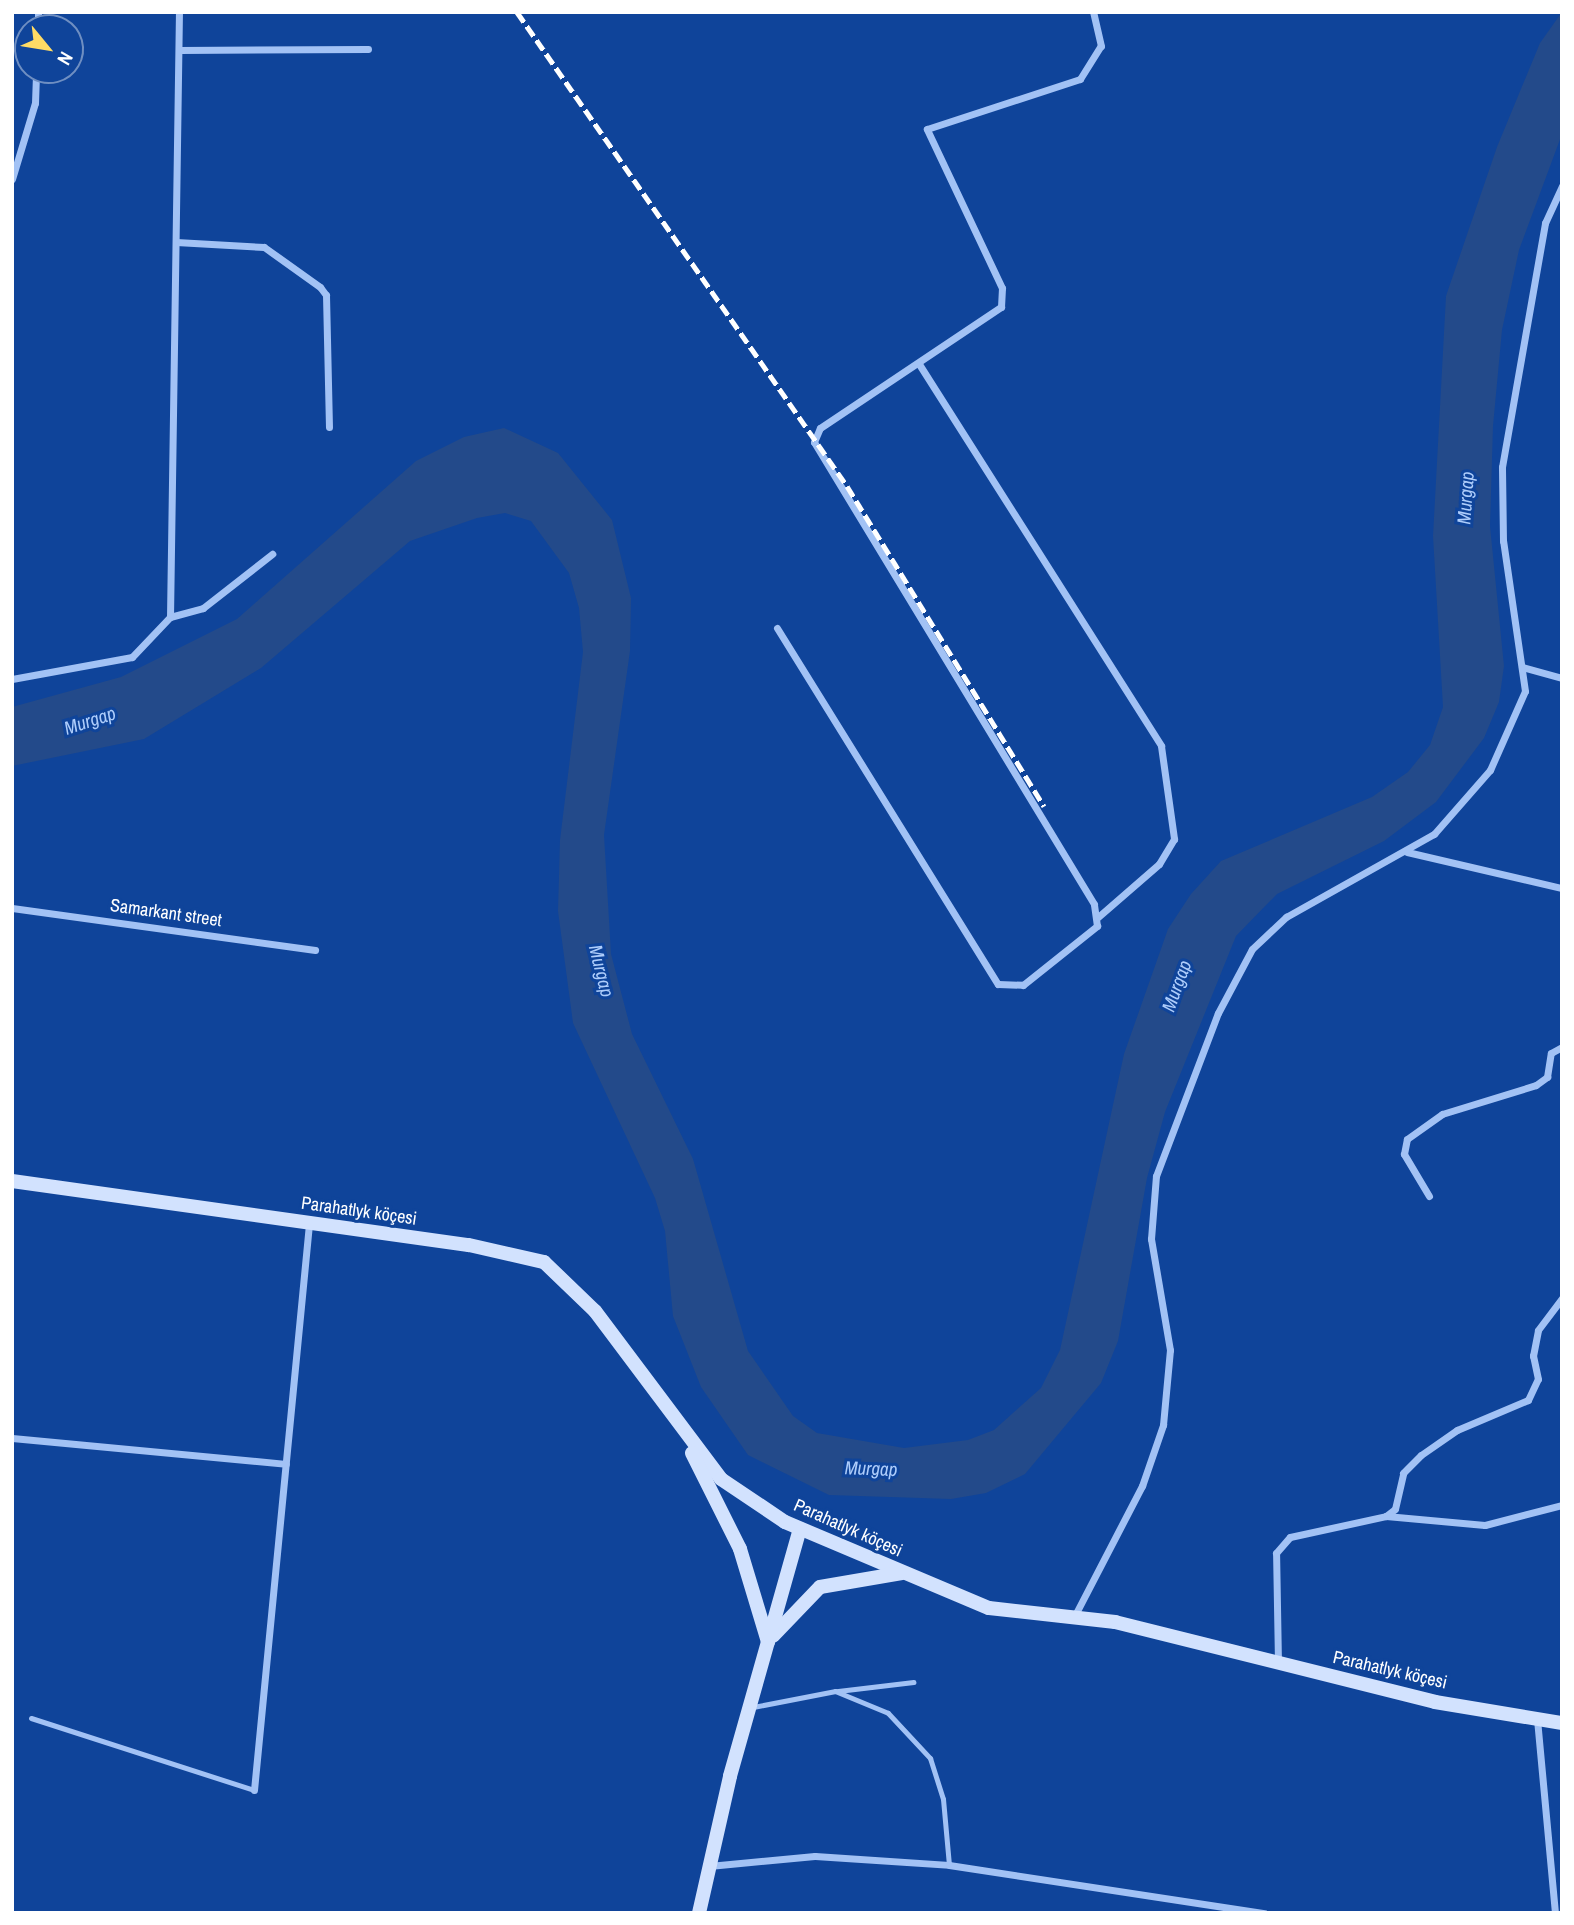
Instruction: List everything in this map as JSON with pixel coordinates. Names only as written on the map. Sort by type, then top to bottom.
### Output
[{"type":"main road","name":"Parahatlyk köçesi","points":[[12,1181],[309,1224],[544,1262],[595,1311],[721,1479],[800,1529],[989,1608],[1074,1617],[1562,1723]]},
{"type":"main road","points":[[674,1419],[740,1549],[768,1642]]},
{"type":"main road","points":[[699,1913],[707,1867],[749,1707],[800,1529]]},
{"type":"main road","points":[[768,1642],[820,1587],[902,1573]]},
{"type":"street","points":[[170,617],[179,12]]},
{"type":"street","points":[[777,628],[998,984],[1023,985],[1097,926],[1098,917],[814,442],[820,428],[1001,307],[1004,297],[927,130],[1080,79],[1101,46],[1093,12]]},
{"type":"street","points":[[179,50],[368,49]]},
{"type":"street","points":[[12,179],[35,103],[36,84]]},
{"type":"street","points":[[1074,1617],[1142,1486],[1163,1425],[1170,1350],[1151,1239],[1156,1176],[1218,1013],[1252,949],[1286,917],[1407,852],[1434,834],[1490,770],[1525,691],[1503,541],[1502,467],[1545,223],[1562,186]]},
{"type":"street","points":[[176,242],[264,247],[320,287],[326,295],[329,427]]},
{"type":"street","points":[[919,364],[1161,746],[1174,839],[1160,864],[1098,917]]},
{"type":"street","points":[[12,679],[132,657],[170,617],[202,608],[272,554]]},
{"type":"street","points":[[1522,667],[1562,678]]},
{"type":"street","points":[[1407,852],[1562,888]]},
{"type":"street","name":"Samarkant street","points":[[12,908],[315,950]]},
{"type":"street","points":[[1429,1196],[1404,1154],[1407,1139],[1442,1114],[1536,1085],[1547,1077],[1551,1053],[1562,1047]]},
{"type":"street","points":[[254,1790],[309,1224]]},
{"type":"street","points":[[1386,1516],[1395,1509],[1403,1474],[1421,1455],[1457,1430],[1528,1400],[1538,1380],[1533,1356],[1538,1330],[1562,1298]]},
{"type":"street","points":[[12,1438],[286,1464]]},
{"type":"street","points":[[1278,1663],[1276,1553],[1290,1537],[1386,1516],[1485,1525],[1562,1504]]},
{"type":"street","points":[[1537,1719],[1555,1913]]},
{"type":"street","points":[[707,1867],[815,1856],[950,1865],[1264,1913]]},
{"type":"lane","points":[[749,1707],[835,1691],[913,1682]]},
{"type":"lane","points":[[835,1691],[888,1713],[930,1758],[943,1799],[950,1865]]},
{"type":"lane","points":[[31,1718],[254,1790]]},
{"type":"water","name":"Murgap","points":[[1562,12],[1562,134],[1519,250],[1502,330],[1493,426],[1490,526],[1504,666],[1499,702],[1484,738],[1436,802],[1384,841],[1277,894],[1236,936],[1165,1112],[1147,1178],[1118,1341],[1101,1383],[1025,1474],[986,1493],[951,1499],[829,1495],[748,1455],[701,1387],[673,1316],[665,1231],[655,1198],[573,1023],[558,911],[560,840],[583,652],[579,608],[569,573],[531,521],[505,513],[477,518],[410,541],[261,668],[144,739],[12,766],[12,707],[121,677],[237,619],[416,461],[464,437],[504,428],[558,453],[612,520],[631,598],[630,651],[604,835],[611,954],[632,1034],[693,1159],[748,1351],[793,1416],[817,1433],[904,1448],[968,1440],[994,1430],[1041,1388],[1060,1350],[1124,1054],[1168,929],[1191,894],[1221,861],[1372,797],[1408,772],[1430,745],[1443,707],[1433,536],[1446,296],[1497,147],[1540,43]]},
{"type":"railway","points":[[517,12],[847,486],[1044,806]]}]
